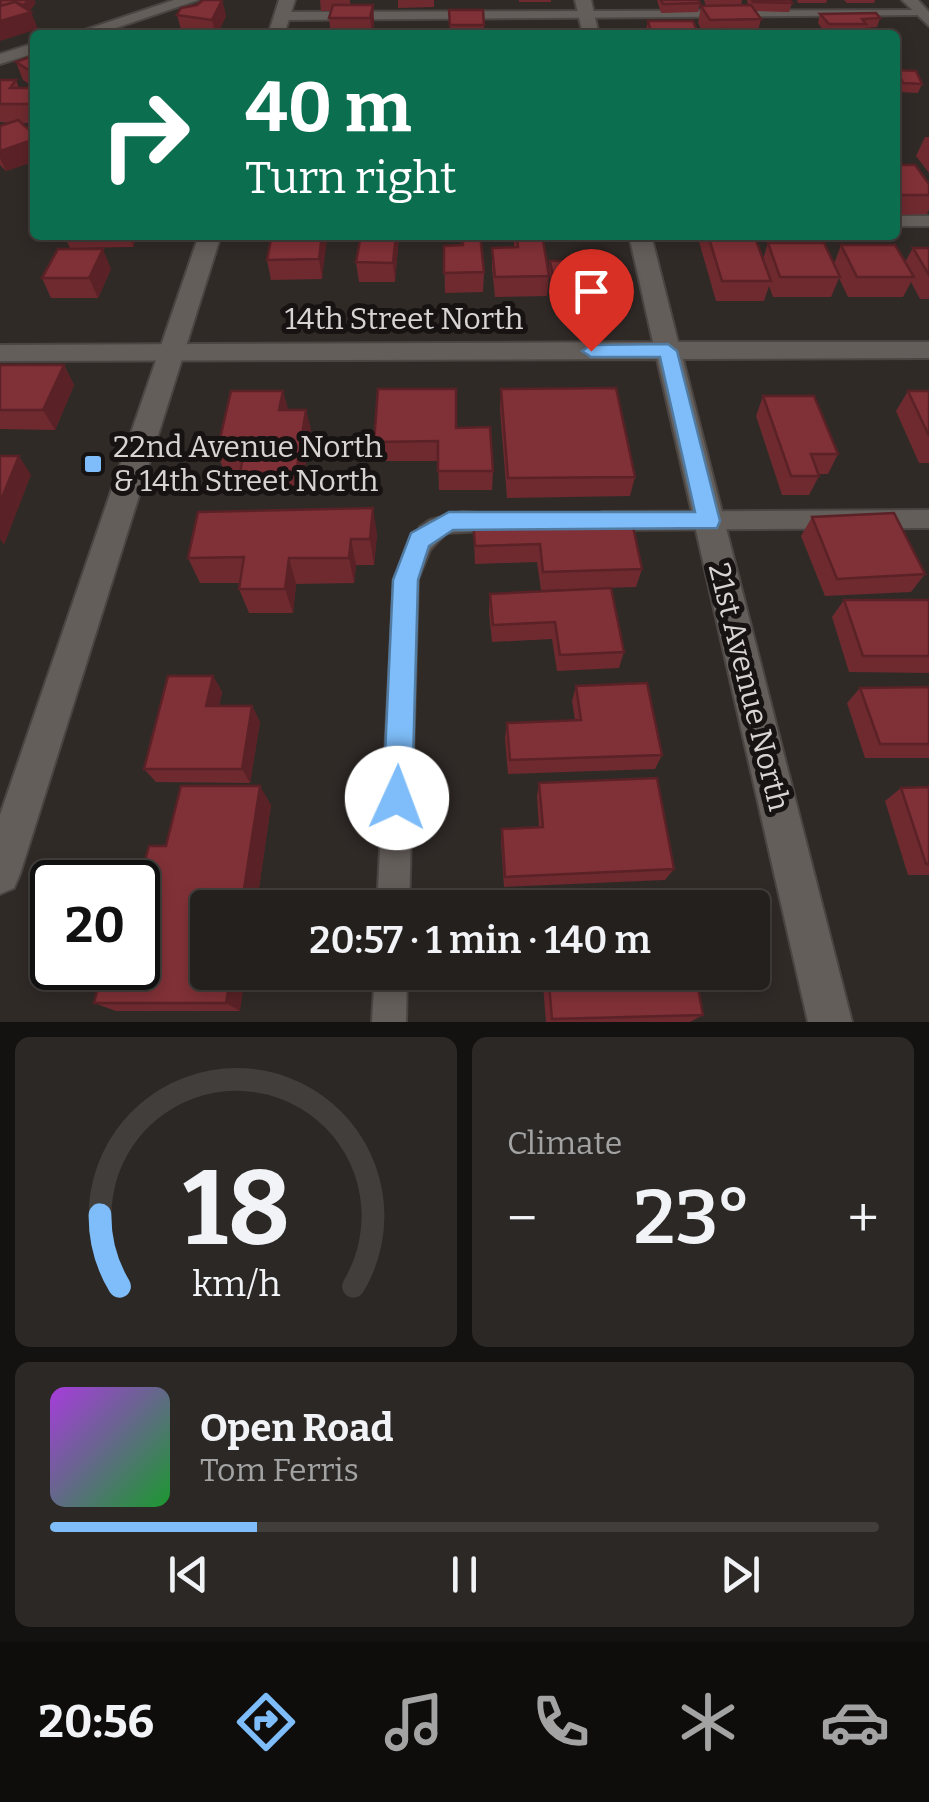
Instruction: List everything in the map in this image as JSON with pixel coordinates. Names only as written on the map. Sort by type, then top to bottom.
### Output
[{"type":"street","points":[[94,30],[190,0]]},
{"type":"street","points":[[0,59],[30,50]]},
{"type":"street","points":[[0,874],[208,240]]},
{"type":"street","name":"21st Avenue North","points":[[641,240],[830,1022]]},
{"type":"street","name":"14th Street North","points":[[0,354],[929,350]]},
{"type":"lane","points":[[284,8],[434,15],[584,7],[756,19],[920,11]]},
{"type":"lane","points":[[433,30],[434,15]]},
{"type":"lane","points":[[900,221],[929,221]]},
{"type":"lane","points":[[569,521],[929,519]]},
{"type":"lane","points":[[394,890],[406,580],[415,553],[420,540],[449,521],[529,521]]},
{"type":"lane","points":[[389,1022],[390,990]]},
{"type":"building","points":[[1,0],[28,0],[24,5],[15,2],[0,6]]},
{"type":"building","points":[[203,0],[222,0],[212,20],[177,15],[181,8]]},
{"type":"building","points":[[661,0],[698,0],[700,3],[663,4]]},
{"type":"building","points":[[790,0],[792,3],[753,2]]},
{"type":"building","points":[[15,2],[31,12],[0,21],[0,6]]},
{"type":"building","points":[[333,5],[373,5],[370,18],[329,18]]},
{"type":"building","points":[[751,5],[761,19],[710,20],[701,6]]},
{"type":"building","points":[[449,10],[483,10],[484,25],[450,25]]},
{"type":"building","points":[[876,13],[880,18],[862,19],[866,24],[829,24],[820,14]]},
{"type":"building","points":[[648,21],[693,21],[697,30],[651,30]]},
{"type":"building","points":[[30,57],[30,71],[16,62]]},
{"type":"building","points":[[900,70],[916,71],[922,84],[903,83]]},
{"type":"building","points":[[0,80],[16,80],[10,88],[30,88],[30,104],[0,104]]},
{"type":"building","points":[[18,120],[30,131],[30,141],[0,151],[0,126]]},
{"type":"building","points":[[900,165],[915,165],[929,184],[929,195],[900,195]]},
{"type":"building","points":[[271,240],[321,240],[319,259],[267,260]]},
{"type":"building","points":[[360,240],[395,240],[393,263],[356,262]]},
{"type":"building","points":[[462,240],[481,240],[484,272],[444,273],[444,246],[463,245]]},
{"type":"building","points":[[517,240],[543,240],[549,276],[495,277],[492,248],[518,247]]},
{"type":"building","points":[[710,240],[756,240],[771,281],[722,281]]},
{"type":"building","points":[[768,243],[824,243],[840,277],[780,277]]},
{"type":"building","points":[[841,245],[895,245],[914,277],[857,277]]},
{"type":"building","points":[[913,248],[929,248],[929,275]]},
{"type":"building","points":[[58,249],[103,249],[89,278],[42,278]]},
{"type":"building","points":[[550,261],[593,261],[598,282],[554,282]]},
{"type":"building","points":[[0,365],[64,365],[43,410],[0,410]]},
{"type":"building","points":[[616,388],[635,477],[508,478],[501,389]]},
{"type":"building","points":[[378,389],[456,389],[456,428],[490,427],[493,471],[438,471],[438,441],[374,442]]},
{"type":"building","points":[[231,391],[283,391],[279,410],[306,410],[296,473],[240,473],[244,452],[217,452]]},
{"type":"building","points":[[908,391],[929,391],[929,436]]},
{"type":"building","points":[[763,396],[814,396],[838,454],[811,454],[819,476],[791,476]]},
{"type":"building","points":[[0,456],[19,456],[0,502]]},
{"type":"building","points":[[373,508],[370,539],[351,539],[349,558],[289,558],[285,589],[239,589],[244,557],[188,558],[198,512]]},
{"type":"building","points":[[630,513],[642,569],[543,572],[540,544],[475,546],[473,519]]},
{"type":"building","points":[[894,513],[925,574],[837,579],[812,517]]},
{"type":"building","points":[[611,588],[624,652],[560,655],[555,622],[493,625],[490,594]]},
{"type":"building","points":[[844,600],[929,600],[929,656],[863,656]]},
{"type":"building","points":[[168,676],[213,676],[206,706],[252,706],[242,769],[144,769]]},
{"type":"building","points":[[647,683],[662,755],[510,760],[507,723],[581,720],[576,686]]},
{"type":"building","points":[[929,687],[929,744],[880,744],[860,688]]},
{"type":"building","points":[[657,778],[674,869],[505,877],[502,829],[543,827],[539,783]]},
{"type":"building","points":[[181,786],[260,786],[244,890],[190,890],[190,990],[228,990],[226,1003],[94,1003],[97,990],[160,990],[160,860],[145,860],[149,846],[166,846]]},
{"type":"building","points":[[929,787],[929,864],[926,864],[901,788]]},
{"type":"building","points":[[550,990],[698,990],[703,1015],[552,1019]]},
{"type":"place","name":"22nd Avenue North & 14th Street North","points":[[93,464]]},
{"type":"route","points":[[397,798],[406,580],[420,540],[449,521],[709,521],[668,351],[591,351]]}]
